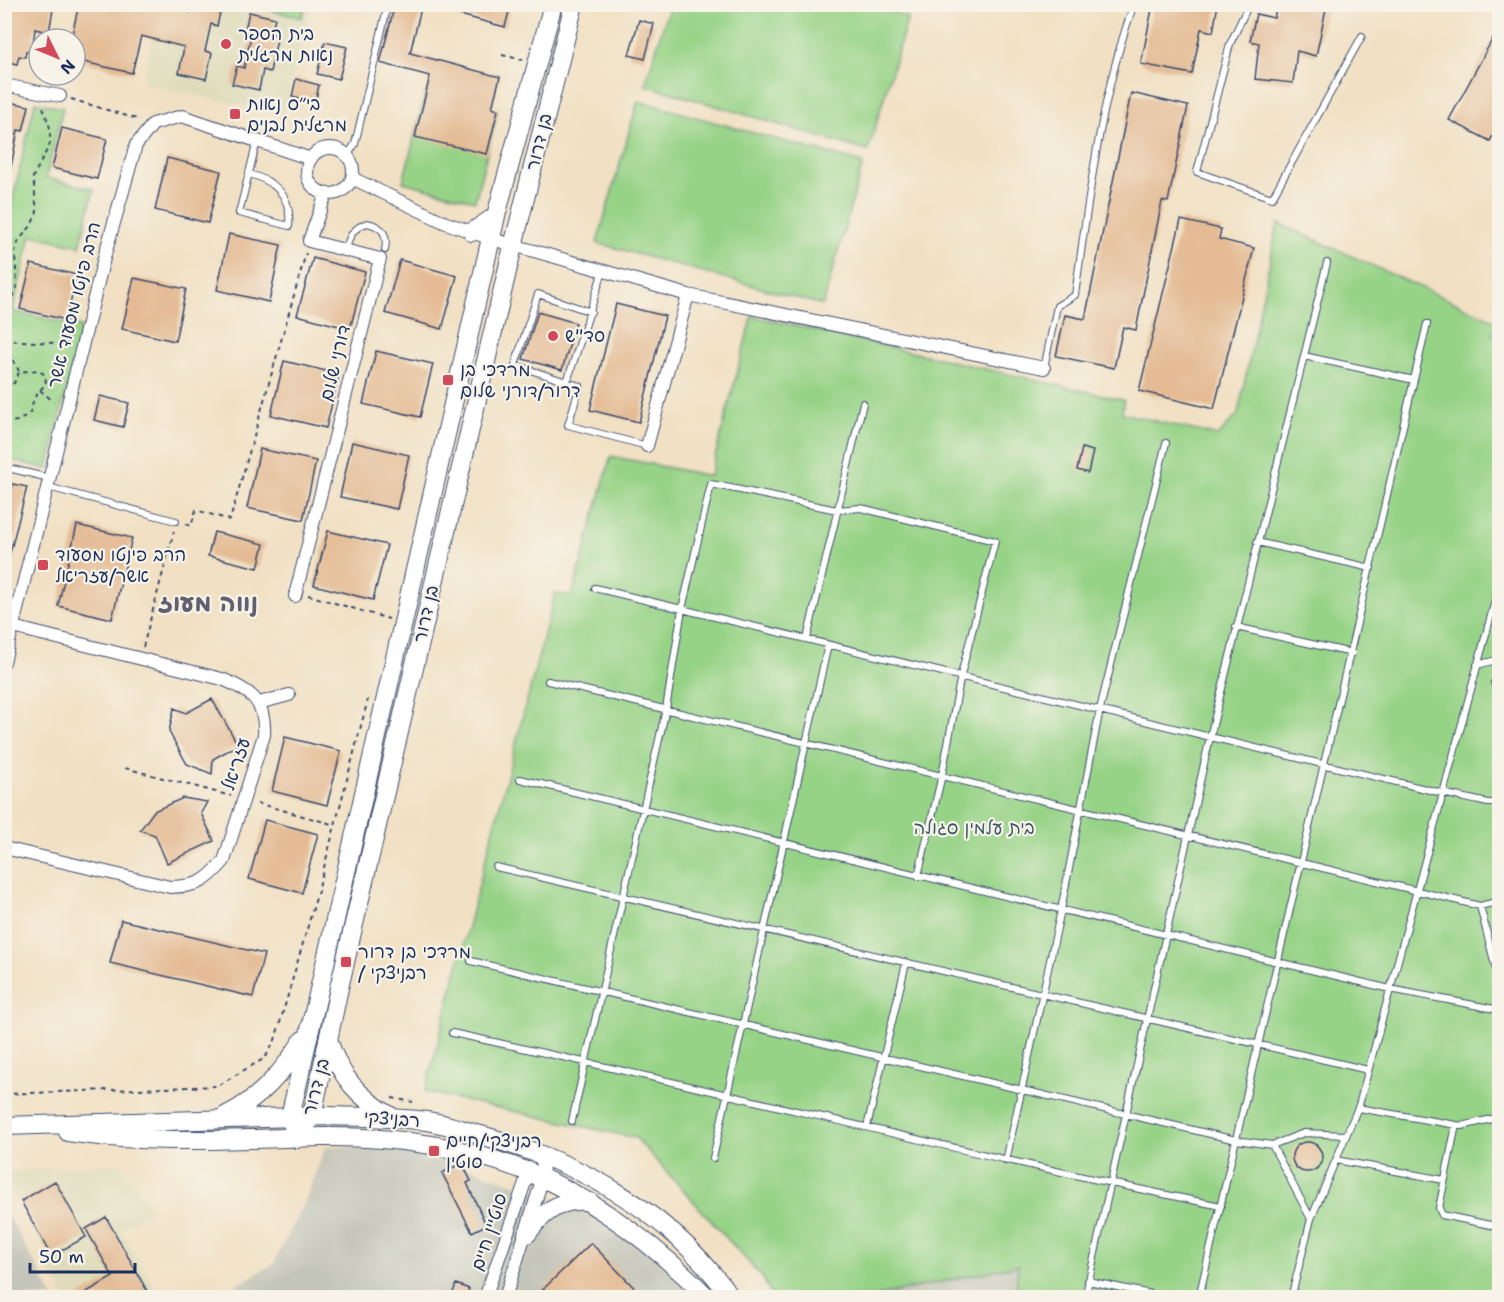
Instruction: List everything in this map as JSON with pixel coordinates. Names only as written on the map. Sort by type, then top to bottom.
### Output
[{"type":"street","name":"בן דרור","points":[[297,1139],[290,1117],[496,216],[553,4]]},
{"type":"street","name":"בן דרור","points":[[297,1139],[312,1116],[328,1038],[513,246],[574,4]]},
{"type":"street","points":[[4,85],[60,96]]},
{"type":"street","points":[[153,124],[182,116],[311,159]]},
{"type":"street","name":"הרב פינטו מסעוד אשר","points":[[4,662],[83,345],[136,145],[153,124]]},
{"type":"street","points":[[328,148],[347,156],[351,163],[352,178],[339,192],[326,194],[313,187],[307,173],[315,153],[328,148]]},
{"type":"street","points":[[352,178],[446,224],[513,246],[688,295],[1044,368]]},
{"type":"street","points":[[309,241],[326,194]]},
{"type":"street","points":[[472,232],[496,216]]},
{"type":"street","name":"דורני שלום","points":[[296,594],[380,259],[309,241]]},
{"type":"street","points":[[647,446],[688,295]]},
{"type":"street","points":[[13,627],[222,679],[246,689],[259,703],[289,694]]},
{"type":"street","name":"עזריאל","points":[[4,848],[170,887],[195,886],[211,876],[224,861],[264,735],[265,718],[259,703]]},
{"type":"street","points":[[221,1119],[259,1096],[290,1060],[310,1029]]},
{"type":"street","points":[[328,1038],[333,1057],[352,1088],[367,1103],[396,1120]]},
{"type":"street","name":"רבניצקי","points":[[4,1126],[312,1116],[443,1125],[542,1153],[588,1175],[646,1212],[692,1251],[731,1298]]},
{"type":"street","name":"רבניצקי","points":[[34,1126],[150,1141],[324,1137],[437,1144],[535,1174],[594,1203],[644,1238],[708,1298]]},
{"type":"street","name":"סוטיין חיים","points":[[485,1298],[514,1219],[542,1153]]},
{"type":"street","name":"סוטיין חיים","points":[[505,1298],[527,1234],[535,1174]]},
{"type":"street","points":[[527,1234],[544,1214],[555,1206],[582,1200],[594,1203]]},
{"type":"lane","points":[[347,156],[355,144],[388,4]]},
{"type":"lane","points":[[1044,368],[1057,306],[1075,295],[1102,120],[1117,51],[1134,4]]},
{"type":"lane","points":[[1250,4],[1230,44],[1197,172],[1272,198],[1362,36]]},
{"type":"lane","points":[[249,174],[274,183],[283,194],[290,213],[289,226],[239,213],[257,141]]},
{"type":"lane","points":[[346,250],[349,237],[356,227],[367,223],[384,231],[387,239],[385,250]]},
{"type":"lane","points":[[1085,1298],[1164,935],[1210,737],[1328,263]]},
{"type":"lane","points":[[567,382],[603,271]]},
{"type":"lane","points":[[591,312],[538,294],[515,365],[580,386],[568,425],[647,446]]},
{"type":"lane","points":[[1193,1298],[1200,1293],[1221,1206],[1427,324]]},
{"type":"lane","points":[[1304,356],[1414,380]]},
{"type":"lane","points":[[807,639],[862,403]]},
{"type":"lane","points":[[1006,1161],[1061,910],[1100,709],[1166,443]]},
{"type":"lane","points":[[4,467],[176,521]]},
{"type":"lane","points":[[572,1121],[666,709],[682,609],[711,484],[837,510],[861,508],[995,541],[961,675],[942,776],[918,876]]},
{"type":"lane","points":[[1257,542],[1371,568]]},
{"type":"lane","points":[[1291,1298],[1311,1219],[1358,1108],[1500,582]]},
{"type":"lane","points":[[594,588],[1442,793],[1488,803],[1500,803]]},
{"type":"lane","points":[[1236,627],[1352,653]]},
{"type":"lane","points":[[713,1158],[828,645]]},
{"type":"lane","points":[[1477,665],[1500,659]]},
{"type":"lane","points":[[548,681],[1480,906],[1500,901]]},
{"type":"lane","points":[[520,779],[1390,989],[1500,1010]]},
{"type":"lane","points":[[496,867],[1368,1070]]},
{"type":"lane","points":[[1480,906],[1500,985]]},
{"type":"lane","points":[[471,961],[1021,1092],[1236,1140],[1272,1145],[1304,1133],[1346,1135]]},
{"type":"lane","points":[[867,1127],[906,963]]},
{"type":"lane","points":[[452,1033],[586,1061],[1006,1161],[1221,1206]]},
{"type":"lane","points":[[1358,1108],[1456,1125],[1500,1116]]},
{"type":"lane","points":[[1456,1125],[1439,1208],[1442,1215],[1500,1227]]},
{"type":"lane","points":[[1272,1145],[1311,1219]]},
{"type":"lane","points":[[1336,1160],[1444,1180]]},
{"type":"lane","points":[[1088,1281],[1170,1298]]},
{"type":"path","points":[[502,55],[537,64]]},
{"type":"path","points":[[4,313],[17,287],[18,272],[15,252],[19,240],[31,226],[37,212],[33,177],[50,144],[50,128],[45,117],[43,92]]},
{"type":"path","points":[[60,96],[153,124]]},
{"type":"path","points":[[140,659],[176,521],[191,526],[196,510],[230,520],[309,241]]},
{"type":"path","points":[[4,340],[83,345]]},
{"type":"path","points":[[4,344],[19,372]]},
{"type":"path","points":[[4,419],[21,421],[30,413],[34,398],[46,384],[45,375],[38,370],[19,372]]},
{"type":"path","points":[[4,387],[14,383],[19,372]]},
{"type":"path","points":[[40,390],[66,414]]},
{"type":"path","points":[[296,594],[388,619]]},
{"type":"path","points":[[4,1094],[217,1086],[265,1059],[275,1040],[316,898],[368,699]]},
{"type":"shaded area","name":"בית הספר נאות מרגלית","points":[[160,5],[310,5],[284,115],[142,83]]},
{"type":"shaded area","points":[[326,1146],[422,1151],[589,1211],[634,1238],[699,1298],[215,1298],[273,1264],[304,1204]]},
{"type":"shaded area","points":[[120,1164],[152,1211],[121,1229],[160,1297],[65,1297],[45,1263],[50,1260],[5,1178],[4,1172]]},
{"type":"shaded area","points":[[5,1209],[53,1297],[5,1297]]},
{"type":"shaded area","points":[[1018,1265],[1016,1297],[873,1297]]},
{"type":"green space","points":[[258,4],[305,5],[302,18],[258,7]]},
{"type":"green space","points":[[670,4],[868,5],[908,17],[868,151],[645,85]]},
{"type":"green space","points":[[426,91],[498,110],[475,201],[403,182]]},
{"type":"green space","points":[[638,101],[863,163],[823,305],[597,243]]},
{"type":"green space","points":[[35,102],[63,108],[46,178],[94,189],[80,246],[31,235],[13,311],[81,327],[48,469],[5,459],[5,233]]},
{"type":"green space","name":"בית עלמין סגולה","points":[[1278,223],[1498,322],[1492,335],[1500,337],[1499,1297],[1016,1297],[1018,1265],[873,1297],[773,1297],[762,1277],[636,1138],[425,1092],[555,593],[572,596],[611,456],[710,476],[752,316],[1124,400],[1122,413],[1218,436],[1238,414]]},
{"type":"building","points":[[13,4],[54,4],[50,27],[27,27],[27,51],[25,57],[19,56],[17,64],[4,61],[4,41]]},
{"type":"building","points":[[79,4],[160,4],[191,12],[193,4],[222,4],[217,26],[211,24],[205,51],[212,53],[206,79],[179,73],[184,47],[141,36],[132,73],[87,63],[87,27],[74,27]]},
{"type":"building","points":[[395,4],[422,4],[410,53],[500,77],[492,108],[498,110],[487,154],[415,137],[430,76],[380,63]]},
{"type":"building","points":[[435,4],[511,4],[505,27],[434,8]]},
{"type":"building","points":[[1153,4],[1218,4],[1213,32],[1201,29],[1192,74],[1141,64]]},
{"type":"building","points":[[1277,4],[1327,4],[1316,56],[1297,51],[1293,83],[1255,79],[1259,43],[1250,41],[1256,14],[1274,18]]},
{"type":"building","points":[[249,12],[275,18],[271,34],[278,35],[270,72],[263,70],[259,90],[232,84],[237,66],[244,68],[252,32],[245,30]]},
{"type":"building","points":[[639,20],[654,24],[645,59],[629,55]]},
{"type":"building","points":[[1500,25],[1500,124],[1490,141],[1449,120]]},
{"type":"building","points":[[325,42],[347,47],[339,79],[317,74]]},
{"type":"building","points":[[296,79],[319,85],[315,103],[292,97]]},
{"type":"building","points":[[1131,93],[1188,106],[1168,202],[1162,201],[1136,330],[1123,327],[1114,368],[1056,356],[1065,315],[1085,319]]},
{"type":"building","points":[[4,101],[29,106],[23,131],[18,130],[10,172],[4,171]]},
{"type":"building","points":[[62,128],[107,139],[97,179],[52,168]]},
{"type":"building","points":[[167,158],[221,171],[208,223],[155,210]]},
{"type":"building","points":[[1181,220],[1221,229],[1219,239],[1254,248],[1214,409],[1139,391]]},
{"type":"building","points":[[229,234],[281,245],[269,302],[217,290]]},
{"type":"building","points":[[313,258],[365,272],[350,329],[297,315]]},
{"type":"building","points":[[400,260],[457,276],[442,329],[385,313]]},
{"type":"building","points":[[31,264],[77,275],[66,320],[20,309]]},
{"type":"building","points":[[134,278],[186,289],[175,341],[122,329]]},
{"type":"building","points":[[616,304],[665,316],[639,422],[590,410]]},
{"type":"building","points":[[538,312],[576,323],[562,370],[523,359]]},
{"type":"building","points":[[376,351],[433,364],[420,417],[363,404]]},
{"type":"building","points":[[284,361],[339,374],[326,428],[271,415]]},
{"type":"building","points":[[100,396],[129,403],[123,427],[94,420]]},
{"type":"building","points":[[352,442],[409,455],[397,509],[340,497]]},
{"type":"building","points":[[1082,448],[1093,451],[1088,473],[1077,470]]},
{"type":"building","points":[[260,449],[316,461],[303,520],[247,508]]},
{"type":"building","points":[[13,484],[27,487],[8,561],[4,561],[4,499],[9,500]]},
{"type":"building","points":[[77,525],[132,538],[112,619],[58,606]]},
{"type":"building","points":[[328,531],[387,545],[373,600],[314,585]]},
{"type":"building","points":[[214,532],[264,544],[258,568],[208,556]]},
{"type":"building","points":[[212,699],[238,745],[213,759],[212,774],[187,764],[169,732],[174,708],[186,713]]},
{"type":"building","points":[[285,737],[341,751],[327,805],[272,791]]},
{"type":"building","points":[[183,798],[207,802],[201,813],[214,841],[167,863],[155,835],[140,830],[154,811]]},
{"type":"building","points":[[265,820],[318,834],[302,893],[249,879]]},
{"type":"building","points":[[121,920],[264,954],[253,997],[110,963]]},
{"type":"building","points":[[1307,1142],[1318,1146],[1322,1157],[1318,1168],[1307,1172],[1296,1168],[1292,1157],[1296,1146]]},
{"type":"building","points":[[462,1163],[471,1181],[467,1183],[486,1225],[472,1232],[442,1173]]},
{"type":"building","points":[[55,1181],[86,1237],[51,1256],[21,1201]]},
{"type":"building","points":[[106,1217],[151,1298],[76,1298],[113,1277],[86,1229]]},
{"type":"building","points":[[591,1243],[644,1298],[534,1298]]},
{"type":"building","points":[[456,1284],[469,1289],[465,1298],[451,1298]]},
{"type":"place","name":"בית הספר נאות מרגלית","points":[[226,44]]},
{"type":"place","name":"בי״ס נאות מרגלית לבנים","points":[[235,114]]},
{"type":"place","name":"סד\"ש","points":[[553,336]]},
{"type":"place","name":"מרדכי בן דרור/דורני שלום","points":[[448,380]]},
{"type":"place","name":"הרב פינטו מסעוד אשר/עזריאל","points":[[43,565]]},
{"type":"place","name":"מרדכי בן דרור / רבניצקי","points":[[346,962]]},
{"type":"place","name":"רבניצקי/חיים סוטין","points":[[434,1151]]},
{"type":"district","name":"נווה מעוז","points":[[208,603]]}]
